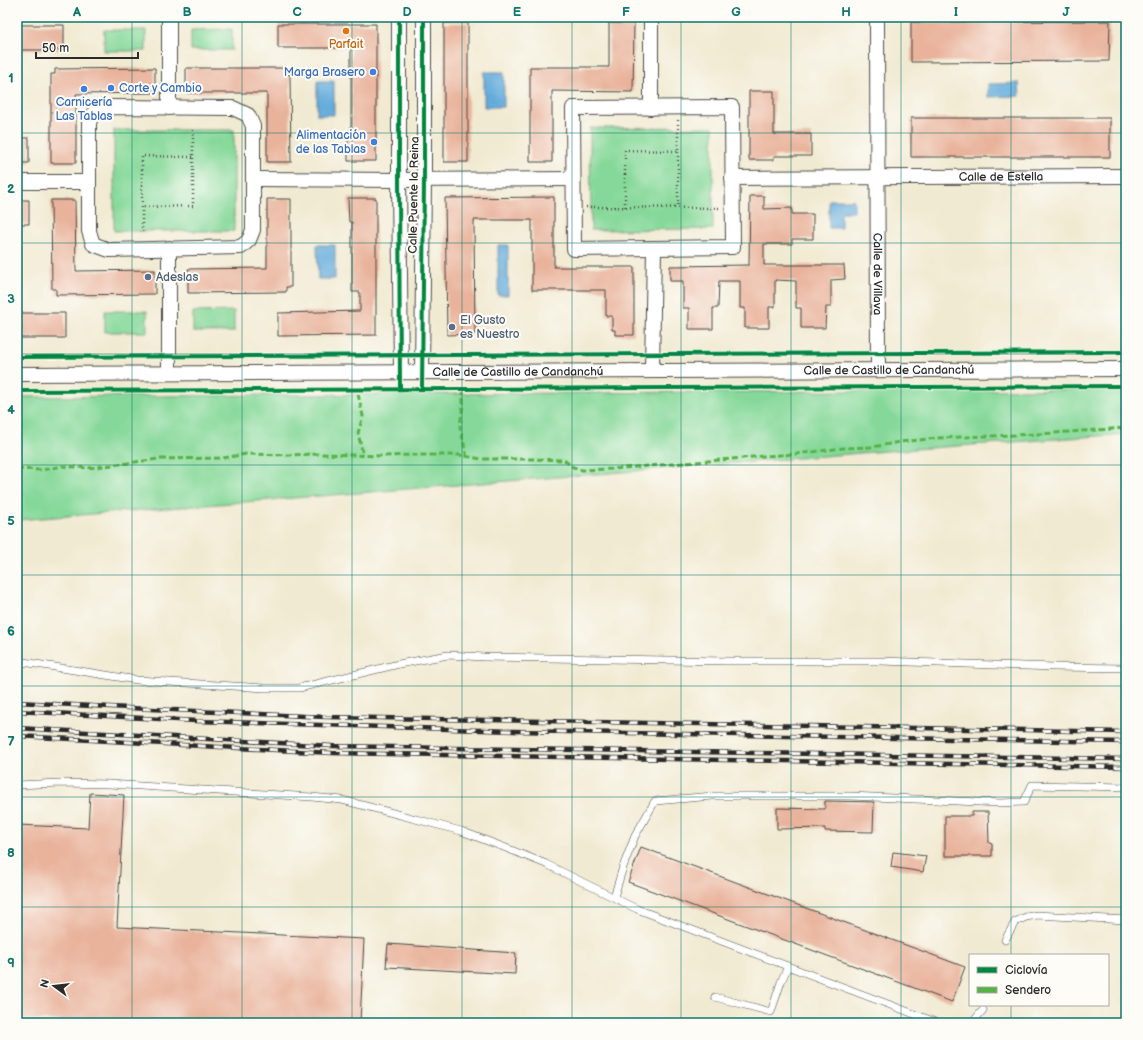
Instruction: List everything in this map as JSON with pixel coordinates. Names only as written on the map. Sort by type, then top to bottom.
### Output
[{"type":"street","points":[[169,17],[169,108]]},
{"type":"street","name":"Calle Puente la Reina","points":[[399,17],[401,372]]},
{"type":"street","name":"Calle Puente la Reina","points":[[422,372],[424,17]]},
{"type":"street","points":[[651,17],[651,108]]},
{"type":"street","name":"Calle de Villava","points":[[877,17],[878,370]]},
{"type":"street","points":[[110,107],[233,108],[248,115],[253,126],[252,179],[252,230],[249,240],[241,247],[109,250],[93,244],[89,231],[89,122],[95,111],[110,107]]},
{"type":"street","points":[[732,107],[733,247],[574,249],[573,108],[678,108],[732,107]]},
{"type":"street","name":"Calle de Estella","points":[[877,177],[1126,176]]},
{"type":"street","points":[[732,178],[877,177]]},
{"type":"street","name":"Calle Puente la Reina","points":[[252,179],[573,179]]},
{"type":"street","points":[[17,182],[89,182]]},
{"type":"street","points":[[168,373],[169,248]]},
{"type":"street","points":[[652,371],[654,248]]},
{"type":"street","name":"Calle de Castillo de Candanchú","points":[[17,374],[1126,369]]},
{"type":"lane","points":[[17,661],[137,680],[264,688],[299,688],[399,664],[448,655],[727,661],[881,661],[1126,668]]},
{"type":"lane","points":[[17,786],[60,783],[108,784],[342,800],[389,812],[461,832],[506,848],[546,864],[650,914],[938,1023]]},
{"type":"lane","points":[[614,897],[623,867],[635,836],[655,801],[713,796],[850,796],[1000,803],[1024,802],[1032,785],[1126,787]]},
{"type":"lane","points":[[1005,940],[1015,922],[1026,917],[1037,915],[1126,920]]},
{"type":"lane","points":[[715,997],[771,1012],[788,966]]},
{"type":"lane","points":[[972,1023],[983,1010]]},
{"type":"path","points":[[678,108],[678,208]]},
{"type":"path","points":[[142,207],[193,206],[193,130]]},
{"type":"path","points":[[625,207],[625,150],[678,151]]},
{"type":"path","points":[[142,232],[142,156],[193,156]]},
{"type":"path","points":[[574,207],[733,208]]},
{"type":"green space","points":[[232,29],[232,50],[191,50],[191,30]]},
{"type":"green space","points":[[104,30],[146,30],[146,51],[104,51]]},
{"type":"green space","points":[[713,127],[713,229],[591,230],[590,128]]},
{"type":"green space","points":[[114,130],[234,130],[234,231],[114,231]]},
{"type":"green space","points":[[105,311],[147,311],[147,332],[105,332]]},
{"type":"green space","points":[[234,311],[234,332],[193,332],[193,312]]},
{"type":"green space","points":[[1126,389],[1126,434],[874,452],[17,520],[17,397]]},
{"type":"water","points":[[484,72],[504,72],[504,107],[484,107]]},
{"type":"water","points":[[317,81],[334,81],[334,115],[317,115]]},
{"type":"water","points":[[1019,83],[1020,96],[988,97],[988,84]]},
{"type":"water","points":[[829,200],[854,200],[854,212],[841,212],[841,228],[829,228]]},
{"type":"water","points":[[317,245],[335,245],[335,279],[318,279]]},
{"type":"water","points":[[498,245],[508,245],[508,295],[498,295]]},
{"type":"building","points":[[1110,21],[1109,61],[911,62],[911,22]]},
{"type":"building","points":[[444,23],[468,23],[468,162],[444,162]]},
{"type":"building","points":[[609,23],[634,23],[633,92],[552,91],[552,162],[530,162],[530,67],[609,67]]},
{"type":"building","points":[[278,24],[376,24],[376,161],[348,161],[348,138],[351,139],[351,48],[278,48]]},
{"type":"building","points":[[17,25],[64,25],[64,50],[17,50]]},
{"type":"building","points":[[155,68],[155,93],[76,94],[76,163],[51,163],[51,74],[55,74],[55,69]]},
{"type":"building","points":[[186,68],[285,68],[285,75],[290,74],[291,162],[267,162],[267,93],[186,93]]},
{"type":"building","points":[[749,91],[774,91],[774,134],[811,134],[811,156],[774,156],[774,160],[749,160]]},
{"type":"building","points":[[911,118],[1110,118],[1110,157],[911,157]]},
{"type":"building","points":[[17,138],[29,138],[29,163],[17,163]]},
{"type":"building","points":[[750,196],[764,196],[764,209],[792,208],[792,214],[813,214],[813,239],[792,239],[792,244],[764,244],[764,265],[844,265],[845,279],[831,280],[831,307],[826,307],[825,328],[801,328],[801,308],[796,308],[796,281],[775,280],[775,307],[769,307],[769,328],[745,328],[745,308],[740,308],[740,281],[719,281],[718,308],[713,308],[713,329],[689,329],[689,308],[683,308],[683,281],[670,281],[670,266],[749,265]]},
{"type":"building","points":[[554,197],[554,267],[634,267],[634,335],[615,335],[615,330],[612,330],[612,316],[606,316],[606,290],[532,290],[532,220],[474,220],[475,334],[447,335],[445,198]]},
{"type":"building","points":[[348,198],[376,198],[376,335],[278,336],[278,313],[360,311],[360,292],[352,292],[352,222],[349,222]]},
{"type":"building","points":[[267,199],[291,199],[291,287],[286,287],[286,292],[188,293],[188,269],[267,268]]},
{"type":"building","points":[[17,200],[29,200],[29,224],[17,224]]},
{"type":"building","points":[[51,200],[75,200],[76,271],[155,270],[155,294],[56,295],[56,289],[52,289]]},
{"type":"building","points":[[17,313],[65,313],[65,338],[17,338]]},
{"type":"building","points":[[90,793],[124,795],[117,927],[364,939],[360,1023],[103,1023],[17,1019],[17,825],[88,828]]},
{"type":"building","points":[[825,801],[874,802],[873,832],[825,831],[825,828],[777,829],[777,808],[825,809]]},
{"type":"building","points":[[972,812],[988,812],[989,843],[992,844],[992,856],[945,856],[945,816],[972,816]]},
{"type":"building","points":[[641,847],[965,967],[952,1002],[628,882]]},
{"type":"building","points":[[893,852],[926,856],[923,872],[891,867]]},
{"type":"building","points":[[388,944],[516,953],[515,974],[386,967]]},
{"type":"railway","points":[[17,702],[326,717],[1126,732]]},
{"type":"railway","points":[[17,711],[196,721],[513,731],[1126,742]]},
{"type":"railway","points":[[17,728],[332,746],[1126,759]]},
{"type":"railway","points":[[17,736],[332,753],[1126,767]]},
{"type":"marked path","points":[[463,389],[460,427],[467,457]]},
{"type":"marked path","points":[[358,394],[363,416],[358,433],[363,455]]},
{"type":"marked path","points":[[17,469],[42,470],[62,466],[88,468],[159,459],[223,458],[246,454],[382,456],[459,455],[482,459],[564,460],[573,467],[582,470],[612,469],[796,454],[843,448],[873,447],[900,442],[938,438],[1039,434],[1126,428]]},
{"type":"cycle path","points":[[399,17],[400,389]]},
{"type":"cycle path","points":[[422,389],[424,17]]},
{"type":"cycle path","points":[[17,357],[1126,352]]},
{"type":"cycle path","points":[[17,391],[1126,386]]},
{"type":"place","name":"Parfait","points":[[346,31]]},
{"type":"place","name":"Marga Brasero","points":[[373,72]]},
{"type":"place","name":"Corte y Cambio","points":[[111,88]]},
{"type":"place","name":"Carnicería Las Tablas","points":[[84,89]]},
{"type":"place","name":"Alimentación de las Tablas","points":[[374,142]]},
{"type":"place","name":"Adeslas","points":[[148,277]]},
{"type":"place","name":"El Gusto es Nuestro","points":[[452,327]]}]
